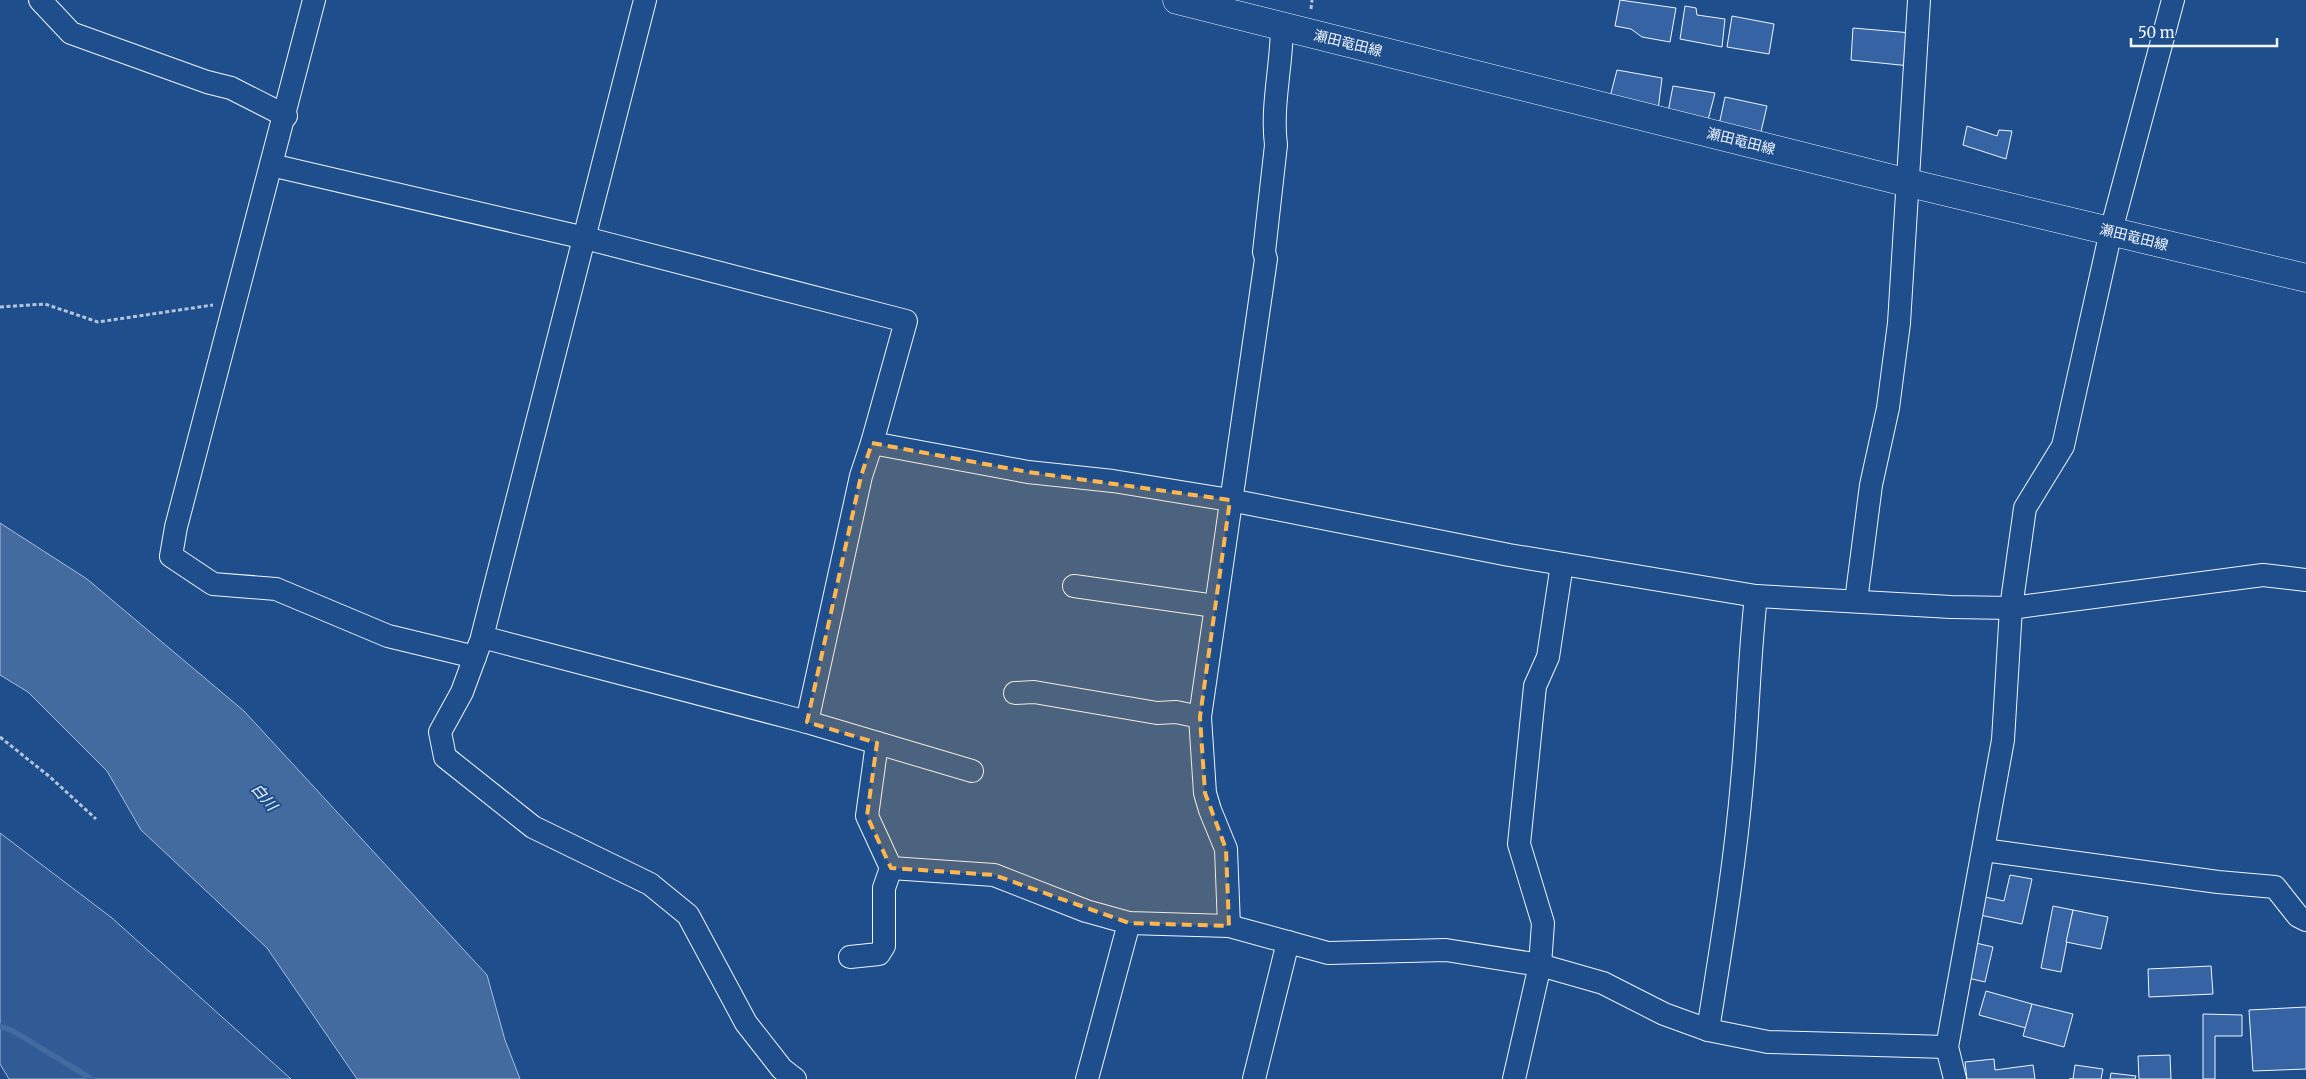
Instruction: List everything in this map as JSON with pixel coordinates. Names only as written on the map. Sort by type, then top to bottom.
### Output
[{"type":"main road","name":"瀬田竜田線","points":[[1177,0],[1909,183],[2306,278]]},
{"type":"street","points":[[40,0],[71,33],[208,82],[231,88],[286,116]]},
{"type":"street","points":[[314,0],[286,116],[234,302],[176,527],[171,556],[213,584],[276,589],[388,636],[478,647],[807,722],[972,771]]},
{"type":"street","points":[[645,0],[586,238],[478,647],[462,692],[440,732],[444,757],[533,827],[650,884],[688,915],[746,1023],[782,1069],[795,1079]]},
{"type":"street","points":[[1856,601],[1871,484],[1888,408],[1899,323],[1919,0]]},
{"type":"street","points":[[1955,1079],[1947,1047],[2003,740],[2011,608],[2025,508],[2063,446],[2111,231],[2173,0]]},
{"type":"street","points":[[1228,926],[1226,848],[1205,793],[1200,717],[1266,259],[1264,252],[1276,145],[1274,130],[1282,54],[1282,25]]},
{"type":"street","points":[[271,165],[586,238],[906,321],[861,476],[807,722]]},
{"type":"street","points":[[872,442],[1028,472],[1113,482],[1230,500],[1562,564],[1756,596],[1952,607],[2011,608],[2263,575],[2306,580]]},
{"type":"street","points":[[1514,1079],[1540,965],[1543,923],[1519,844],[1535,686],[1548,657],[1562,564]]},
{"type":"street","points":[[1074,586],[1215,606]]},
{"type":"street","points":[[1708,1030],[1731,884],[1742,782],[1750,648],[1756,596]]},
{"type":"street","points":[[1015,693],[1034,692],[1157,713],[1176,712],[1200,717]]},
{"type":"street","points":[[850,957],[879,954],[884,946],[884,888],[891,868],[867,816],[877,743]]},
{"type":"street","points":[[1984,850],[2218,882],[2276,887],[2298,916],[2306,920]]},
{"type":"street","points":[[891,868],[994,875],[1086,911],[1129,923],[1228,926],[1328,953],[1446,950],[1540,965],[1603,983],[1664,1014],[1708,1030],[1768,1042],[1947,1047]]},
{"type":"street","points":[[1087,1079],[1129,923]]},
{"type":"street","points":[[1254,1079],[1288,942]]},
{"type":"path","points":[[0,307],[45,304],[98,322],[234,302]]},
{"type":"path","points":[[0,737],[96,819]]},
{"type":"highlighted area","points":[[872,443],[1028,472],[1230,500],[1200,717],[1205,793],[1226,849],[1229,926],[1129,923],[994,875],[891,868],[867,816],[877,743],[807,722],[861,476]]},
{"type":"shaded area","points":[[0,833],[112,918],[291,1079],[9,1079],[0,1064]]},
{"type":"water","name":"白川","points":[[0,523],[87,579],[244,711],[487,975],[505,1040],[520,1079],[357,1079],[267,948],[141,830],[107,771],[28,692],[0,675]]},
{"type":"building","points":[[1620,0],[1676,8],[1670,42],[1642,37],[1631,29],[1615,26]]},
{"type":"building","points":[[1685,6],[1696,8],[1697,15],[1725,19],[1722,47],[1680,39]]},
{"type":"building","points":[[1732,16],[1774,24],[1769,54],[1727,47]]},
{"type":"building","points":[[1853,28],[1912,33],[1910,66],[1851,60]]},
{"type":"building","points":[[1617,70],[1662,78],[1658,110],[1610,97]]},
{"type":"building","points":[[1673,86],[1715,93],[1708,120],[1668,112]]},
{"type":"building","points":[[1725,97],[1767,106],[1760,136],[1719,125]]},
{"type":"building","points":[[1967,126],[1997,136],[1999,130],[2012,131],[2006,159],[1963,145]]},
{"type":"building","points":[[2010,875],[2032,879],[2022,924],[1980,915],[1985,897],[2004,901]]},
{"type":"building","points":[[2053,906],[2073,910],[2061,972],[2041,968]]},
{"type":"building","points":[[2073,910],[2108,917],[2101,949],[2066,942]]},
{"type":"building","points":[[1976,943],[1993,947],[1985,982],[1968,978]]},
{"type":"building","points":[[2211,966],[2213,994],[2149,997],[2148,969]]},
{"type":"building","points":[[1986,991],[2032,1004],[2026,1028],[1979,1015]]},
{"type":"building","points":[[2032,1004],[2073,1014],[2064,1047],[2023,1036]]},
{"type":"building","points":[[2306,1007],[2306,1069],[2253,1071],[2249,1010]]},
{"type":"building","points":[[2203,1014],[2242,1015],[2242,1036],[2215,1036],[2215,1079],[2203,1079]]},
{"type":"building","points":[[2170,1055],[2171,1079],[2139,1079],[2138,1056]]},
{"type":"building","points":[[1994,1059],[1995,1070],[2033,1065],[2035,1079],[1967,1079],[1965,1062]]},
{"type":"building","points":[[2075,1065],[2103,1069],[2101,1079],[2073,1079]]},
{"type":"building","points":[[2111,1073],[2136,1076],[2135,1079],[2110,1079]]},
{"type":"waterway","points":[[0,1026],[13,1031],[92,1079]]}]
